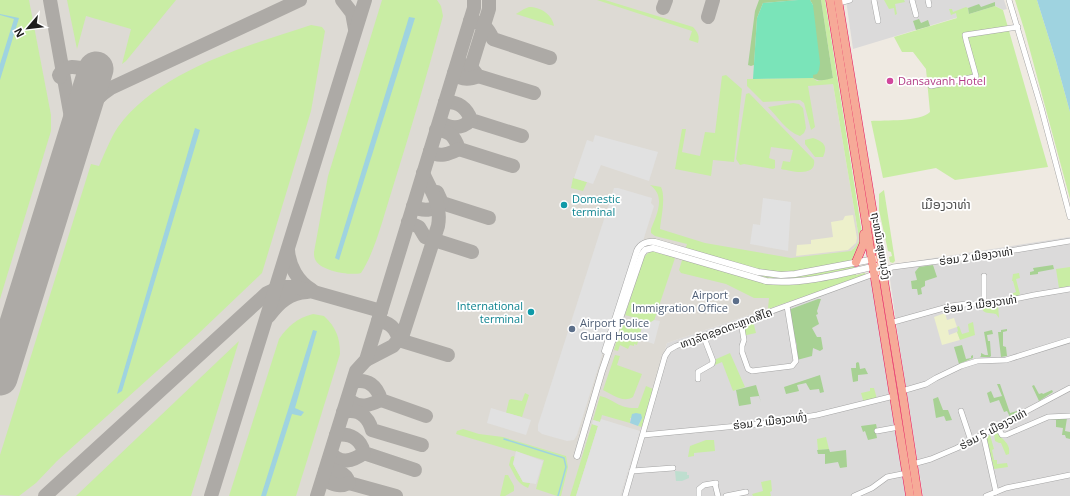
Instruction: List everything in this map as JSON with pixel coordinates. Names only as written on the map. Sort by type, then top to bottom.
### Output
[{"type":"highway","name":"ຖະຫນົນສຸພານຸວົງ","points":[[830,0],[859,184],[890,323],[918,496]]},
{"type":"highway","name":"ຖະຫນົນສຸພານຸວົງ","points":[[838,2],[877,265],[894,396],[910,496]]},
{"type":"highway","points":[[856,262],[864,243],[859,184]]},
{"type":"street","points":[[838,2],[850,0]]},
{"type":"street","points":[[874,0],[878,21]]},
{"type":"street","points":[[912,0],[916,16]]},
{"type":"street","points":[[1009,0],[1041,107],[1070,217]]},
{"type":"street","points":[[931,86],[974,78],[976,76],[965,35],[1018,27]]},
{"type":"street","points":[[581,443],[580,432],[629,273],[639,248],[643,244],[651,241],[681,249],[753,274],[766,281],[781,282],[805,280],[877,265]]},
{"type":"street","name":"ຮ່ອມ 2 ເມືອງວາທ່າ","points":[[877,265],[893,267],[985,255],[1070,241]]},
{"type":"street","points":[[577,456],[602,371],[642,254],[645,250],[653,248],[679,256],[753,274],[781,275],[856,262],[877,265]]},
{"type":"street","points":[[679,256],[681,249]]},
{"type":"street","name":"ທາງລັດຊອດຕະຫຼາດສີໄຄ","points":[[625,496],[665,356],[669,350],[703,335],[787,306],[877,265]]},
{"type":"street","points":[[804,272],[805,280]]},
{"type":"street","points":[[984,276],[984,304]]},
{"type":"street","name":"ຮ່ອມ 3 ເມືອງວາທ່າ","points":[[890,323],[951,306],[984,304],[1070,289]]},
{"type":"street","points":[[741,322],[744,340],[742,352],[748,369],[752,371],[792,366],[796,361],[787,306]]},
{"type":"street","points":[[698,378],[698,372],[712,364],[713,361],[703,335]]},
{"type":"street","points":[[902,391],[926,384],[961,366],[977,361],[1006,360],[1070,340]]},
{"type":"street","name":"ຮ່ອມ 5 ເມືອງວາທ່າ","points":[[913,464],[931,459],[971,441],[1070,388]]},
{"type":"street","name":"ຮ່ອມ 2 ເມືອງວາທົ່ງ","points":[[643,435],[769,423],[817,415],[894,396]]},
{"type":"street","points":[[961,411],[971,441]]},
{"type":"street","points":[[997,426],[1002,435],[1006,435],[1048,416],[1070,416]]},
{"type":"street","points":[[876,431],[899,426]]},
{"type":"street","points":[[983,434],[996,492]]},
{"type":"street","points":[[632,471],[673,468]]},
{"type":"street","points":[[854,496],[872,488],[887,477],[907,474]]},
{"type":"street","points":[[986,496],[1006,488],[1070,475]]},
{"type":"street","points":[[699,496],[699,489],[704,485],[715,484],[718,496]]},
{"type":"street","points":[[726,496],[746,492]]},
{"type":"shaded area","points":[[0,0],[821,0],[833,84],[859,238],[858,244],[851,251],[856,275],[865,273],[866,275],[667,343],[620,496],[0,496]]},
{"type":"shaded area","points":[[846,0],[1004,0],[1007,9],[1003,10],[995,6],[853,49]]},
{"type":"shaded area","points":[[595,135],[658,152],[649,181],[601,165],[593,184],[574,178],[587,140],[593,142]]},
{"type":"shaded area","points":[[614,188],[652,198],[651,203],[654,206],[643,241],[635,251],[577,435],[574,440],[567,441],[542,434],[538,431],[538,425]]},
{"type":"shaded area","points":[[763,198],[791,202],[788,251],[750,244],[753,224],[760,225]]},
{"type":"shaded area","points":[[1070,237],[1070,496],[923,496],[899,343],[889,265]]},
{"type":"shaded area","points":[[866,275],[873,283],[908,496],[620,496],[667,343]]},
{"type":"shaded area","points":[[644,320],[651,322],[654,320],[660,321],[654,344],[639,339]]},
{"type":"shaded area","points":[[491,408],[531,420],[526,435],[487,423]]},
{"type":"shaded area","points":[[601,419],[640,431],[620,496],[576,496],[598,426],[592,424],[593,420],[600,422]]},
{"type":"shaded area","points":[[516,451],[543,461],[536,484],[523,482],[513,464]]},
{"type":"green space","points":[[0,0],[29,0],[51,115],[51,131],[0,299]]},
{"type":"green space","points":[[67,0],[176,0],[122,64],[131,29],[86,16],[77,49]]},
{"type":"green space","points":[[382,0],[437,0],[441,6],[443,16],[412,125],[375,244],[361,273],[350,274],[330,270],[319,265],[315,259],[314,252],[328,176]]},
{"type":"green space","points":[[597,0],[605,0],[693,27],[699,38],[698,43],[689,40],[692,31]]},
{"type":"green space","points":[[759,0],[798,0],[763,3],[757,18],[754,65],[751,66],[748,65],[755,11]]},
{"type":"green space","points":[[810,0],[821,0],[833,78],[820,80],[813,78],[813,5]]},
{"type":"green space","points":[[810,0],[813,5],[820,63],[817,74],[813,75],[813,78],[753,79],[757,18],[763,3]]},
{"type":"green space","points":[[821,0],[825,0],[862,233],[860,246],[853,260],[856,275],[865,273],[866,275],[768,309],[769,298],[754,298],[726,284],[681,273],[679,270],[687,244],[655,236],[651,233],[651,229],[658,211],[659,200],[655,189],[650,185],[661,187],[662,191],[663,202],[660,229],[705,243],[791,258],[851,251],[855,247],[859,238],[833,84],[808,86],[815,127],[811,130],[804,103],[800,100],[763,102],[747,86],[747,79],[813,78],[817,81],[833,78]]},
{"type":"green space","points":[[884,0],[904,0],[905,2],[895,4],[897,14],[895,15],[894,8],[889,9]]},
{"type":"green space","points":[[1015,0],[1037,0],[1056,61],[1070,112],[1070,199],[1025,32]]},
{"type":"green space","points":[[995,2],[995,6],[969,14],[968,8],[979,4],[981,7]]},
{"type":"green space","points":[[995,6],[1003,10],[1048,167],[955,180],[936,168],[883,178],[871,121],[911,119],[930,112],[926,69],[913,52],[902,52],[894,37],[957,18],[956,13],[951,15],[949,9],[952,9],[953,12],[966,7],[968,8],[969,14]]},
{"type":"green space","points":[[529,7],[537,8],[545,12],[551,18],[554,26],[516,14]]},
{"type":"green space","points":[[919,19],[921,23],[928,20],[930,26],[916,30],[913,21]]},
{"type":"green space","points":[[311,25],[322,27],[325,31],[311,111],[262,273],[197,335],[57,461],[36,483],[19,496],[0,495],[0,455],[91,164],[99,166],[118,127],[136,107],[157,90],[206,62],[233,51]]},
{"type":"green space","points":[[726,75],[742,89],[734,162],[713,160],[711,176],[675,169],[682,129],[686,129],[682,152],[700,156],[705,132],[715,133],[722,76]]},
{"type":"green space","points":[[749,93],[814,160],[814,166],[811,169],[802,172],[781,169],[783,161],[790,162],[793,150],[771,147],[769,158],[775,160],[775,168],[773,169],[744,164],[740,165],[736,159],[746,94]]},
{"type":"green space","points":[[793,103],[799,104],[803,108],[806,128],[804,133],[800,136],[791,131],[768,107]]},
{"type":"green space","points":[[813,138],[820,141],[824,145],[825,150],[823,157],[815,157],[805,144],[805,140]]},
{"type":"green space","points":[[573,178],[587,182],[583,191],[571,188]]},
{"type":"green space","points":[[884,190],[895,261],[893,263],[890,262],[889,257],[892,256],[891,252],[888,251],[879,210],[879,194]]},
{"type":"green space","points":[[853,215],[857,238],[856,243],[848,250],[796,256],[797,245],[811,244],[811,240],[833,237],[831,222],[843,220],[845,216]]},
{"type":"green space","points":[[652,251],[675,258],[654,321],[651,322],[625,315],[644,257]]},
{"type":"green space","points":[[933,265],[937,277],[925,281],[925,286],[921,288],[922,294],[918,295],[917,289],[912,289],[911,281],[917,280],[915,272],[919,267]]},
{"type":"green space","points":[[1053,265],[1054,269],[1030,275],[1030,272],[1034,271],[1033,268]]},
{"type":"green space","points":[[1070,267],[1070,286],[1059,288],[1056,269]]},
{"type":"green space","points":[[1019,273],[1020,278],[1016,279],[1020,294],[1018,296],[1011,297],[1011,294],[1016,292],[1012,281],[1013,274]]},
{"type":"green space","points":[[821,299],[817,311],[818,314],[816,315],[819,324],[812,328],[817,337],[821,337],[823,349],[820,351],[813,348],[812,356],[797,360],[797,346],[788,310]]},
{"type":"green space","points":[[998,305],[999,318],[996,314],[985,312],[981,307]]},
{"type":"green space","points":[[945,313],[947,320],[954,318],[957,327],[948,330],[949,335],[957,332],[960,340],[942,345],[934,317]]},
{"type":"green space","points":[[313,314],[324,316],[332,324],[338,338],[340,354],[296,496],[229,496],[279,339],[293,323]]},
{"type":"green space","points":[[753,321],[756,333],[742,336],[741,325]]},
{"type":"green space","points":[[625,322],[642,327],[637,345],[630,345],[628,349],[620,345],[618,351],[614,350],[619,332]]},
{"type":"green space","points":[[973,322],[975,335],[960,340],[957,327],[959,326],[962,334],[969,332],[968,324]]},
{"type":"green space","points":[[1007,329],[1007,331],[1003,332],[1003,346],[1006,347],[1007,356],[1001,357],[998,332]]},
{"type":"green space","points":[[992,330],[993,334],[987,335],[988,341],[990,341],[991,356],[980,357],[981,353],[988,355],[984,332]]},
{"type":"green space","points":[[239,341],[191,496],[76,496]]},
{"type":"green space","points":[[962,345],[966,359],[971,358],[973,355],[973,358],[959,364],[954,347]]},
{"type":"green space","points":[[730,353],[745,387],[733,391],[722,362],[715,365],[714,360]]},
{"type":"green space","points":[[615,355],[620,356],[617,365],[642,374],[633,397],[629,399],[618,398],[603,390]]},
{"type":"green space","points":[[858,362],[860,369],[865,368],[868,374],[858,375],[858,381],[853,382],[851,368],[856,368],[856,363]]},
{"type":"green space","points":[[820,375],[824,392],[820,393],[819,389],[810,390],[806,383],[797,385],[799,391],[786,394],[784,387]]},
{"type":"green space","points":[[997,384],[1000,384],[1010,413],[1018,412],[1010,417],[1007,411],[1004,412],[999,400],[990,403],[987,393],[991,391],[994,398],[1002,396]]},
{"type":"green space","points":[[756,385],[761,402],[759,396],[750,397],[751,404],[739,406],[736,390]]},
{"type":"green space","points":[[1034,385],[1039,394],[1052,390],[1053,392],[1039,401],[1032,386]]},
{"type":"green space","points":[[646,386],[653,389],[642,427],[638,426],[642,418],[630,418],[630,423],[602,415],[600,422],[593,420],[600,396],[621,406],[638,408]]},
{"type":"green space","points":[[870,388],[874,388],[877,399],[864,403],[861,393],[870,391]]},
{"type":"green space","points":[[525,393],[529,395],[522,417],[506,413],[509,400],[522,401]]},
{"type":"green space","points":[[938,397],[943,410],[948,410],[952,420],[946,421],[944,416],[936,418],[933,399]]},
{"type":"green space","points":[[1047,418],[1067,418],[1065,431],[1070,432],[1070,439],[1066,438],[1065,435],[1062,435],[1063,428],[1056,427],[1056,420],[1043,420]]},
{"type":"green space","points":[[592,424],[598,426],[576,496],[570,496]]},
{"type":"green space","points":[[876,424],[878,433],[876,433],[877,438],[868,440],[865,431],[863,432],[861,426]]},
{"type":"green space","points":[[463,429],[479,434],[503,437],[566,456],[568,467],[561,496],[536,489],[544,460],[456,434],[457,431]]},
{"type":"green space","points":[[997,432],[1009,447],[1009,454],[1006,455],[1001,443],[995,441],[994,433]]},
{"type":"green space","points":[[990,435],[994,449],[992,450],[994,460],[997,460],[997,464],[1007,463],[1008,467],[994,469],[986,437]]},
{"type":"green space","points":[[826,437],[829,449],[818,450],[817,439]]},
{"type":"green space","points":[[706,440],[714,440],[715,451],[694,453],[694,456],[688,457],[690,446]]},
{"type":"green space","points":[[829,449],[830,452],[846,450],[847,467],[840,468],[838,462],[825,464],[825,454],[818,454],[817,450]]},
{"type":"green space","points":[[511,457],[515,457],[513,464],[523,482],[530,483],[528,488],[518,481],[509,465]]},
{"type":"green space","points":[[675,471],[687,472],[689,478],[682,481],[676,481]]},
{"type":"green space","points":[[505,475],[508,475],[514,486],[514,491],[505,496],[500,496]]},
{"type":"green space","points":[[771,480],[771,496],[753,496],[752,494],[763,491],[761,482]]},
{"type":"water","points":[[1037,0],[1070,0],[1070,112],[1056,61]]},
{"type":"water","points":[[0,14],[19,18],[0,80],[0,64],[14,19]]},
{"type":"water","points":[[409,17],[415,18],[339,260],[335,258]]},
{"type":"water","points":[[195,128],[200,130],[122,391],[117,394]]},
{"type":"water","points":[[313,330],[317,331],[295,408],[304,412],[301,416],[292,414],[266,496],[261,496]]},
{"type":"water","points":[[632,414],[641,414],[642,418],[638,426],[630,423]]},
{"type":"waterway","points":[[504,439],[564,458],[566,467],[558,496]]},
{"type":"taxiway","points":[[50,0],[70,112],[72,140]]},
{"type":"taxiway","points":[[71,151],[81,124],[90,108],[102,94],[111,88],[300,0]]},
{"type":"taxiway","points":[[342,0],[352,13],[355,29]]},
{"type":"taxiway","points":[[211,496],[365,0]]},
{"type":"taxiway","points":[[317,496],[356,371],[366,360],[474,8],[474,0]]},
{"type":"taxiway","points":[[471,67],[489,9],[489,0]]},
{"type":"taxiway","points":[[663,8],[666,0]]},
{"type":"taxiway","points":[[708,17],[713,0]]},
{"type":"taxiway","points":[[470,21],[482,24],[493,39],[550,58]]},
{"type":"taxiway","points":[[457,65],[460,64],[471,67],[478,76],[534,93]]},
{"type":"taxiway","points":[[60,77],[59,75],[62,71],[70,67],[95,72]]},
{"type":"taxiway","points":[[454,73],[465,79],[478,76]]},
{"type":"taxiway","points":[[445,102],[450,102],[461,106],[467,112],[471,120],[522,136]]},
{"type":"taxiway","points":[[440,122],[448,126],[456,127],[464,125],[471,120]]},
{"type":"taxiway","points":[[436,130],[445,131],[451,135],[459,149],[513,166]]},
{"type":"taxiway","points":[[430,151],[440,155],[448,154],[459,149]]},
{"type":"taxiway","points":[[366,360],[393,346],[403,334],[438,226],[439,218],[437,204],[423,173]]},
{"type":"taxiway","points":[[437,192],[442,203],[489,218]]},
{"type":"taxiway","points":[[413,206],[428,210],[435,208],[442,203]]},
{"type":"taxiway","points":[[408,222],[419,227],[425,237],[472,252]]},
{"type":"taxiway","points":[[288,250],[292,268],[302,283],[312,290]]},
{"type":"taxiway","points":[[45,496],[267,293],[280,287],[296,287],[381,311]]},
{"type":"taxiway","points":[[269,316],[285,299],[295,294],[307,292]]},
{"type":"taxiway","points":[[378,321],[386,323],[392,327],[399,340],[448,355]]},
{"type":"taxiway","points":[[353,382],[367,382],[374,387],[381,400],[426,416]]},
{"type":"taxiway","points":[[350,401],[362,406],[381,400]]},
{"type":"taxiway","points":[[343,412],[358,412],[365,417],[372,430],[422,445]]},
{"type":"taxiway","points":[[336,435],[346,435],[354,438],[363,448],[364,453],[415,470]]},
{"type":"taxiway","points":[[331,453],[338,459],[342,460],[351,460],[364,453]]},
{"type":"taxiway","points":[[325,471],[333,470],[340,472],[346,476],[349,483],[396,496]]},
{"type":"taxiway","points":[[323,479],[339,485],[349,483]]},
{"type":"runway","points":[[0,378],[96,69]]},
{"type":"place","name":"Dansavanh Hotel","points":[[890,81]]},
{"type":"place","name":"Domestic terminal","points":[[564,205]]},
{"type":"place","name":"Airport Immigration Office","points":[[736,301]]},
{"type":"place","name":"International terminal","points":[[531,312]]},
{"type":"place","name":"Airport Police Guard House","points":[[572,329]]},
{"type":"district","name":"ເມືອງວາທ່າ","points":[[946,204]]}]
